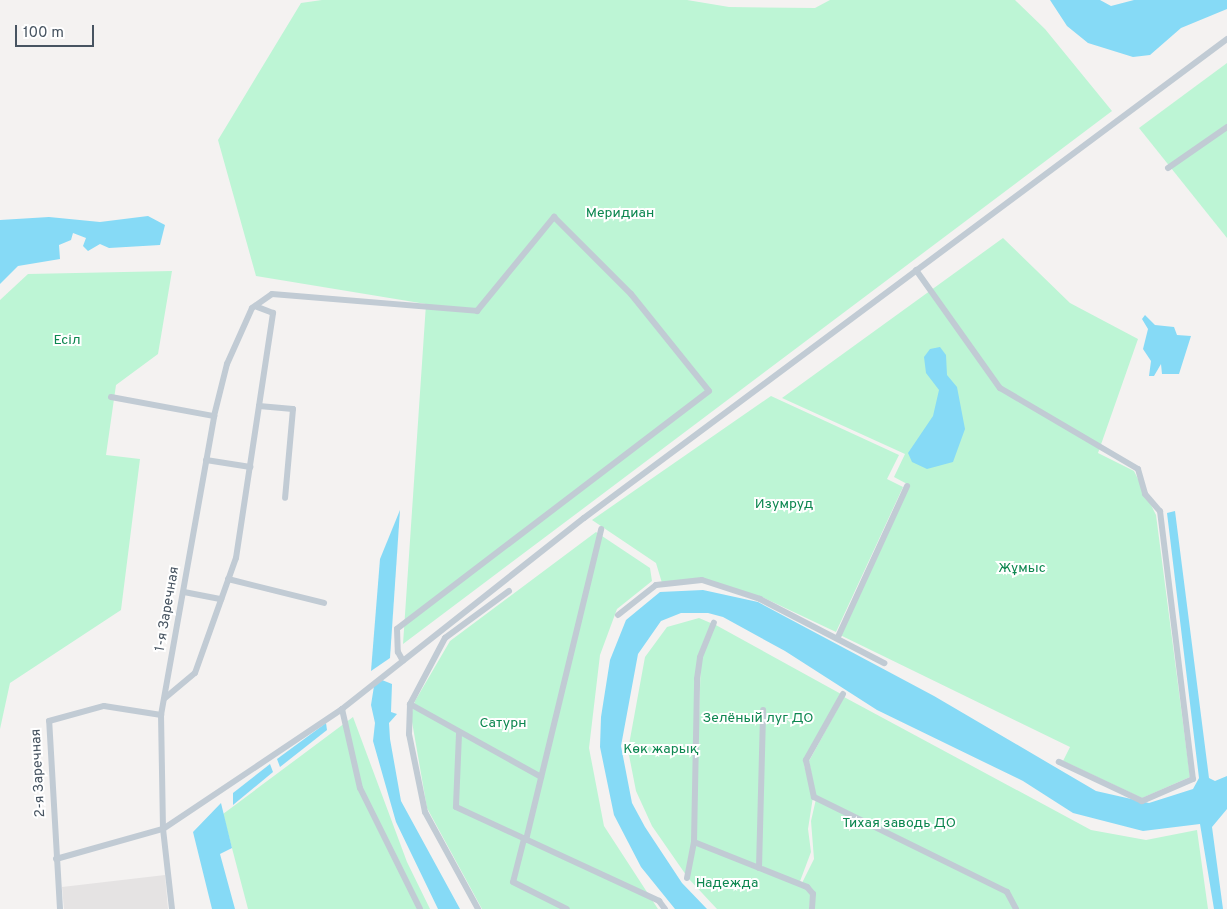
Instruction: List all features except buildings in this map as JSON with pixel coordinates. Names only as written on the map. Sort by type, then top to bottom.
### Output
[{"type":"street","points":[[56,859],[163,829],[342,709],[584,518],[1227,39]]},
{"type":"street","points":[[1168,168],[1227,127]]},
{"type":"street","points":[[165,698],[195,673],[236,554],[273,313],[257,306],[272,294],[477,311],[554,217],[631,294],[709,391],[397,629],[398,652],[403,661]]},
{"type":"street","points":[[916,270],[1000,388],[1138,469],[1145,494],[1160,511],[1193,779],[1142,801],[1059,762]]},
{"type":"street","name":"1-я Заречная","points":[[172,909],[163,829],[161,715],[214,416],[227,364],[247,320],[257,306]]},
{"type":"street","points":[[111,397],[214,416]]},
{"type":"street","points":[[259,406],[293,410],[286,498]]},
{"type":"street","points":[[206,460],[250,467]]},
{"type":"street","points":[[838,638],[907,486]]},
{"type":"street","points":[[567,909],[513,882],[511,876],[525,839],[601,529]]},
{"type":"street","points":[[228,580],[324,603]]},
{"type":"street","points":[[618,615],[656,585],[702,580],[760,599],[884,663]]},
{"type":"street","points":[[478,909],[425,812],[409,734],[410,704],[445,638],[510,590]]},
{"type":"street","points":[[184,592],[221,599]]},
{"type":"street","points":[[687,878],[694,842],[697,679],[700,657],[714,623]]},
{"type":"street","points":[[843,694],[806,760],[814,797],[1008,892],[1016,909]]},
{"type":"street","points":[[410,704],[459,734],[541,777]]},
{"type":"street","name":"2-я Заречная","points":[[60,909],[50,721],[104,706],[161,715]]},
{"type":"street","points":[[342,709],[360,788],[420,909]]},
{"type":"street","points":[[759,868],[763,710]]},
{"type":"street","points":[[459,734],[456,807],[659,901],[665,909]]},
{"type":"street","points":[[694,842],[806,888],[813,894],[812,909]]},
{"type":"shaded area","points":[[165,875],[168,909],[64,909],[62,887]]},
{"type":"green space","name":"Меридиан","points":[[322,0],[687,0],[729,7],[815,8],[830,0],[1015,0],[1045,29],[1112,111],[403,644],[426,304],[256,276],[218,140],[301,3]]},
{"type":"green space","points":[[1227,63],[1227,238],[1139,128]]},
{"type":"green space","name":"Жұмыс","points":[[1003,238],[1070,303],[1138,339],[1098,453],[1134,471],[1156,515],[1190,777],[1142,798],[1063,761],[1070,747],[838,634],[909,485],[894,477],[905,454],[782,398]]},
{"type":"green space","name":"Есіл","points":[[172,271],[158,354],[116,385],[106,455],[140,459],[121,610],[10,683],[0,729],[0,300],[28,274]]},
{"type":"green space","name":"Изумруд","points":[[771,396],[899,455],[887,479],[903,487],[836,632],[762,597],[702,578],[662,583],[656,563],[592,520]]},
{"type":"green space","name":"Сатурн","points":[[596,532],[650,568],[652,581],[617,609],[600,655],[589,748],[604,826],[658,909],[482,909],[427,808],[411,716],[415,701],[450,641]]},
{"type":"green space","name":"Көк жарық","points":[[699,618],[713,624],[698,657],[692,842],[686,875],[652,826],[636,791],[628,750],[645,657],[667,627]]},
{"type":"green space","name":"Зелёный луг ДО","points":[[714,624],[841,694],[804,765],[813,797],[808,829],[811,852],[799,884],[695,842],[701,657]]},
{"type":"green space","name":"Тихая заводь ДО","points":[[844,697],[1091,830],[1146,840],[1197,830],[1208,909],[814,909],[815,893],[802,883],[814,859],[811,821],[816,799],[809,761]]},
{"type":"green space","points":[[353,717],[407,862],[430,909],[248,909],[223,814]]},
{"type":"green space","name":"Надежда","points":[[695,844],[805,888],[811,894],[809,909],[717,909],[688,878]]},
{"type":"water","points":[[1050,0],[1100,0],[1111,6],[1134,0],[1227,0],[1227,9],[1181,28],[1150,55],[1133,57],[1088,43],[1067,26]]},
{"type":"water","points":[[148,216],[165,225],[160,245],[109,248],[100,244],[88,251],[83,246],[86,238],[73,233],[71,240],[59,245],[60,259],[18,266],[0,284],[0,220],[49,217],[100,222]]},
{"type":"water","points":[[1145,315],[1155,325],[1174,327],[1177,335],[1191,336],[1179,374],[1162,374],[1161,364],[1154,376],[1149,376],[1151,361],[1143,349],[1148,329],[1142,319]]},
{"type":"water","points":[[940,347],[946,355],[947,375],[957,387],[965,429],[953,462],[927,469],[912,462],[908,453],[933,416],[939,390],[926,373],[924,357],[930,349]]},
{"type":"water","points":[[400,510],[390,658],[371,671],[380,559]]},
{"type":"water","points":[[1175,511],[1209,778],[1215,781],[1227,776],[1227,809],[1212,827],[1223,909],[1214,909],[1200,824],[1143,831],[1073,813],[1023,781],[877,710],[785,651],[723,617],[708,613],[681,613],[661,621],[638,654],[621,746],[632,803],[645,827],[682,883],[707,909],[675,909],[641,867],[614,815],[600,747],[601,717],[610,660],[626,620],[660,592],[703,590],[758,602],[934,696],[1096,791],[1149,803],[1193,789],[1199,778],[1167,513]]},
{"type":"water","points":[[382,680],[392,684],[391,712],[397,714],[389,723],[401,801],[460,909],[438,909],[396,822],[373,741],[375,723],[371,705],[374,686]]},
{"type":"water","points":[[326,723],[327,730],[280,767],[277,759]]},
{"type":"water","points":[[270,764],[273,772],[233,805],[233,793]]},
{"type":"water","points":[[221,803],[232,848],[220,854],[235,909],[212,909],[193,832]]}]
